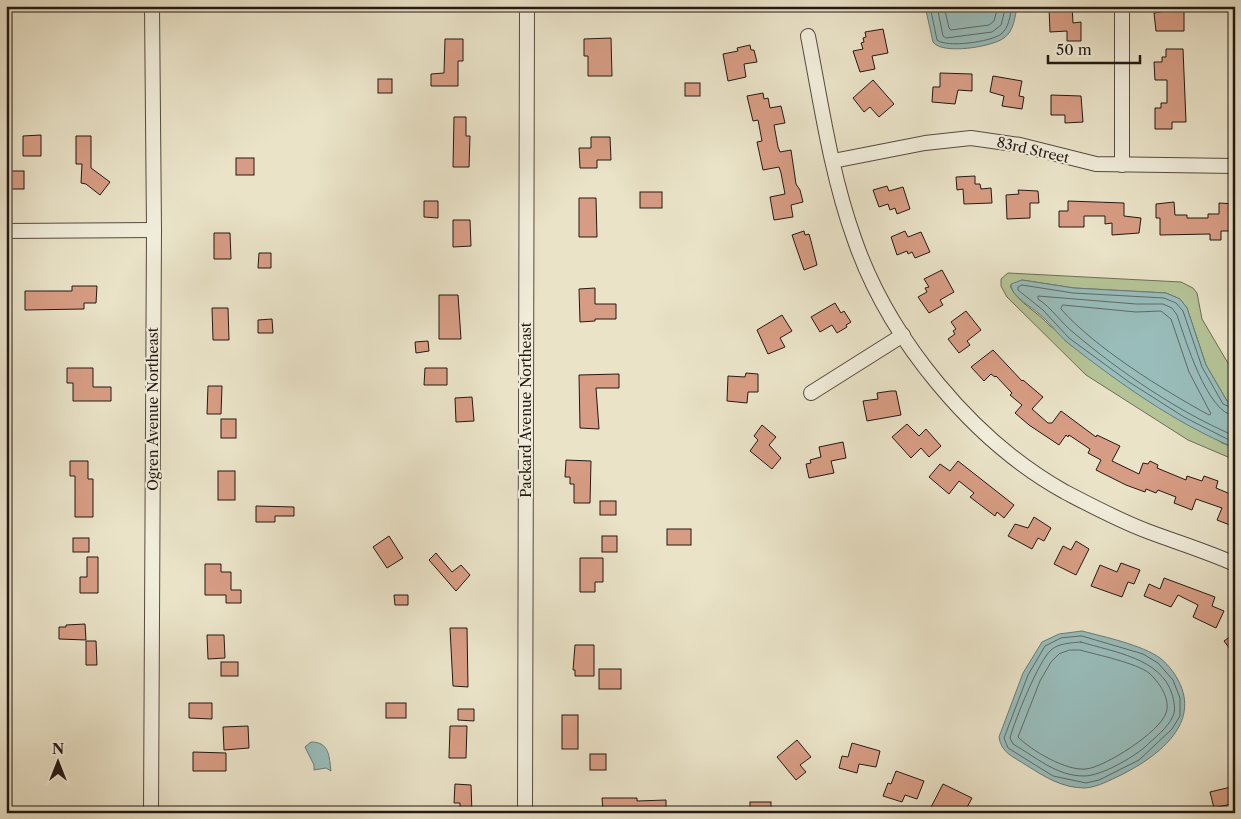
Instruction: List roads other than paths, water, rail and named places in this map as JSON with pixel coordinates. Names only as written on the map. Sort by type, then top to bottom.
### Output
[{"type":"street","name":"Ogren Avenue Northeast","points":[[151,813],[154,230],[152,6]]},
{"type":"street","name":"Packard Avenue Northeast","points":[[525,813],[527,6]]},
{"type":"street","points":[[1122,6],[1122,165]]},
{"type":"street","points":[[808,36],[833,161],[854,240],[869,274],[903,335],[928,370],[960,408],[1030,469],[1062,490],[1118,520],[1235,564]]},
{"type":"street","name":"83rd Street","points":[[833,161],[925,142],[971,138],[1020,145],[1076,161],[1122,165],[1235,166]]},
{"type":"street","points":[[6,231],[154,230]]},
{"type":"street","points":[[811,393],[903,335]]},
{"type":"water","points":[[925,6],[1017,6],[1012,28],[1004,38],[979,47],[956,49],[938,46],[933,42]]},
{"type":"water","points":[[1022,280],[1074,288],[1166,293],[1180,299],[1187,308],[1206,365],[1227,401],[1235,406],[1235,448],[1191,427],[1148,401],[1068,343],[1042,316],[1021,300],[1014,292],[1011,284]]},
{"type":"water","points":[[1082,631],[1133,645],[1160,658],[1178,680],[1185,704],[1183,717],[1177,730],[1158,751],[1121,775],[1099,785],[1077,788],[1061,784],[1040,774],[1009,754],[1002,747],[999,737],[1023,673],[1042,642],[1059,634]]},
{"type":"water","points":[[311,742],[325,747],[329,756],[331,771],[326,768],[314,770],[314,765],[305,747]]}]
